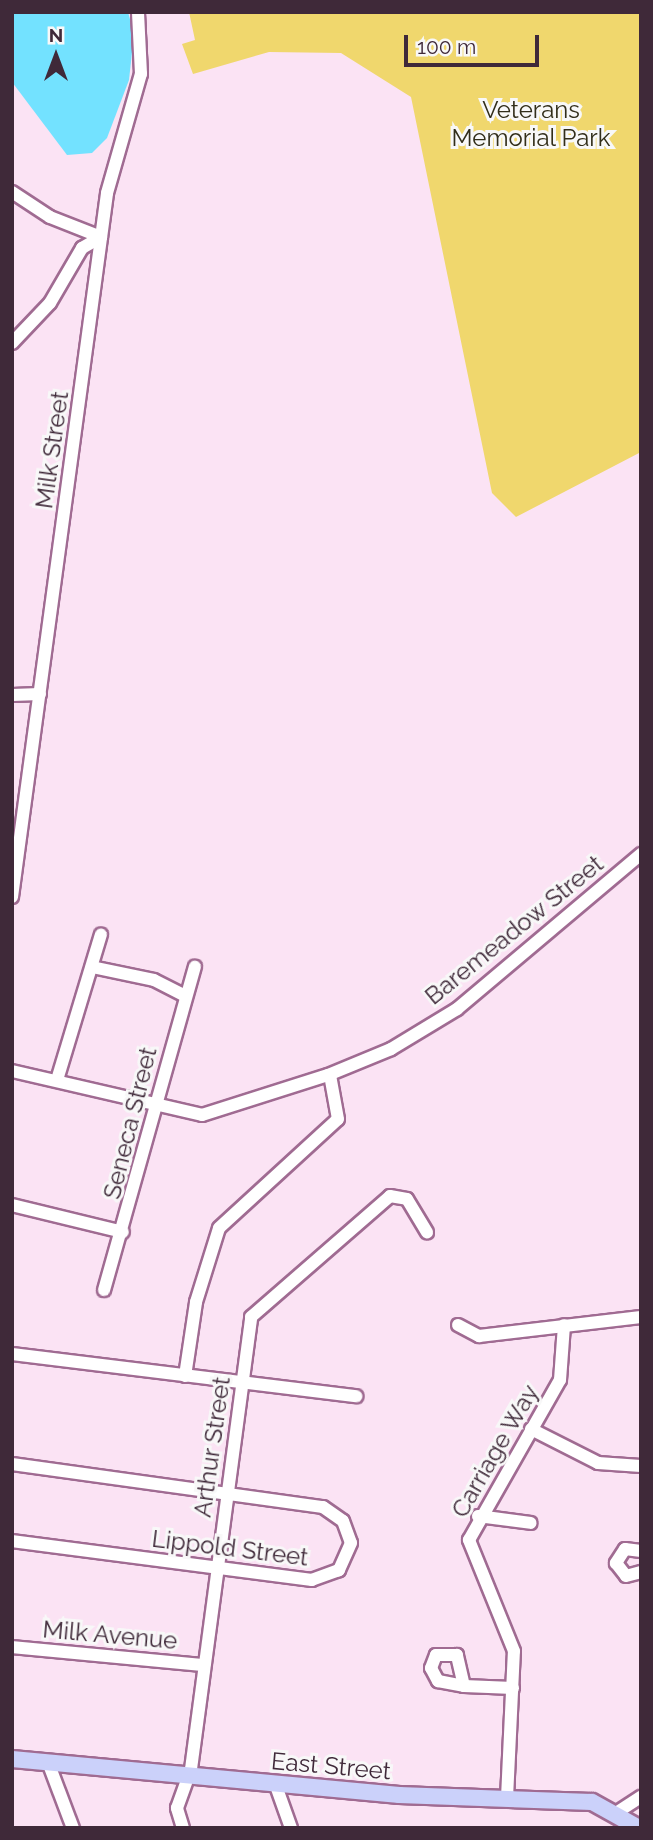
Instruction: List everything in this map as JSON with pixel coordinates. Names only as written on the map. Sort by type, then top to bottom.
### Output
[{"type":"main road","name":"East Street","points":[[12,1759],[275,1783],[592,1802],[639,1828]]},
{"type":"street","name":"Milk Street","points":[[12,897],[101,237],[112,169],[141,74],[138,12]]},
{"type":"street","points":[[12,192],[50,217],[101,237]]},
{"type":"street","points":[[12,343],[50,303],[82,248],[101,237]]},
{"type":"street","points":[[12,695],[40,694]]},
{"type":"street","name":"Baremeadow Street","points":[[12,1070],[157,1105],[212,1114],[330,1074],[391,1049],[457,1009],[641,854]]},
{"type":"street","points":[[57,1080],[101,934]]},
{"type":"street","points":[[92,967],[154,981],[185,996]]},
{"type":"street","name":"Seneca Street","points":[[104,1290],[123,1232],[195,967]]},
{"type":"street","points":[[185,1376],[196,1302],[219,1228],[338,1119],[330,1074]]},
{"type":"street","name":"Arthur Street","points":[[183,1828],[177,1808],[189,1775],[251,1317],[382,1201],[399,1197],[427,1232]]},
{"type":"street","points":[[12,1205],[123,1232]]},
{"type":"street","points":[[458,1325],[480,1336],[641,1317]]},
{"type":"street","name":"Carriage Way","points":[[508,1798],[514,1651],[469,1548],[478,1516],[560,1380],[564,1325]]},
{"type":"street","points":[[12,1354],[356,1396]]},
{"type":"street","points":[[531,1429],[598,1463],[641,1466]]},
{"type":"street","name":"Lippold Street","points":[[12,1464],[329,1509],[346,1526],[350,1549],[340,1570],[312,1580],[12,1541]]},
{"type":"street","points":[[478,1516],[531,1523]]},
{"type":"street","points":[[641,1550],[625,1549],[616,1563],[626,1576],[641,1572]]},
{"type":"street","name":"Milk Avenue","points":[[12,1647],[204,1665]]},
{"type":"street","points":[[464,1686],[513,1688]]},
{"type":"street","points":[[48,1762],[73,1828]]},
{"type":"street","points":[[275,1783],[291,1828]]},
{"type":"street","points":[[616,1814],[641,1797]]},
{"type":"green space","name":"Veterans Memorial Park","points":[[189,12],[641,12],[641,452],[516,517],[492,493],[411,97],[341,53],[269,52],[193,74],[182,44],[195,40]]},
{"type":"water","points":[[12,12],[128,12],[134,34],[129,80],[107,138],[92,153],[67,155],[12,82]]}]
